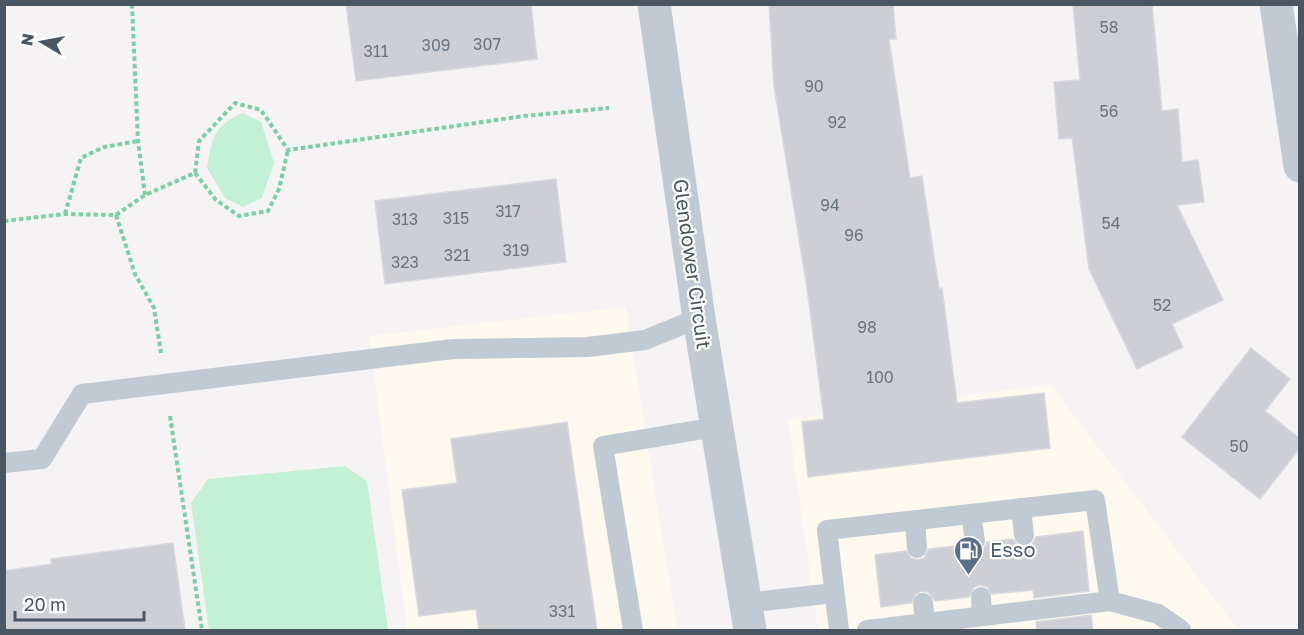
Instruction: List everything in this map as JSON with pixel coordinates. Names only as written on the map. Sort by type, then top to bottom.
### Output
[{"type":"street","name":"Glendower Circuit","points":[[654,4],[699,318],[748,617]]},
{"type":"street","points":[[1276,4],[1299,166]]},
{"type":"lane","points":[[4,463],[42,459],[82,394],[453,349],[599,346],[645,340],[699,318]]},
{"type":"lane","points":[[633,630],[603,446],[716,427]]},
{"type":"lane","points":[[839,630],[827,530],[1095,500],[1110,601]]},
{"type":"lane","points":[[1021,508],[1024,535]]},
{"type":"lane","points":[[971,514],[975,541]]},
{"type":"lane","points":[[915,520],[917,548]]},
{"type":"lane","points":[[748,617],[834,593]]},
{"type":"lane","points":[[867,630],[925,623],[981,606],[1031,600],[1110,601],[1158,614],[1180,630]]},
{"type":"lane","points":[[923,603],[925,623]]},
{"type":"path","points":[[132,4],[138,141],[145,195]]},
{"type":"path","points":[[235,103],[261,110],[288,150],[279,189],[268,211],[239,216],[216,200],[195,173],[199,141],[235,103]]},
{"type":"path","points":[[288,150],[524,116],[609,108]]},
{"type":"path","points":[[65,214],[81,158],[104,147],[138,141]]},
{"type":"path","points":[[4,221],[65,214],[116,215],[145,195],[195,173]]},
{"type":"path","points":[[116,215],[135,274],[154,308],[202,630]]},
{"type":"shaded area","points":[[626,307],[677,630],[407,630],[369,336]]},
{"type":"shaded area","points":[[1050,384],[1238,630],[818,630],[788,420]]},
{"type":"green space","points":[[243,113],[261,122],[274,163],[262,198],[243,207],[225,198],[207,168],[216,134],[225,123]]},
{"type":"green space","points":[[345,466],[367,481],[388,630],[209,630],[191,503],[208,479]]},
{"type":"building","points":[[346,4],[531,4],[537,59],[356,81]]},
{"type":"building","points":[[769,4],[893,4],[896,39],[889,39],[910,178],[922,176],[939,289],[942,288],[957,403],[1044,393],[1050,448],[808,477],[802,422],[824,419],[807,288],[774,86]]},
{"type":"building","points":[[1073,4],[1152,4],[1162,111],[1178,109],[1182,162],[1198,160],[1204,202],[1177,205],[1223,300],[1172,324],[1183,347],[1137,369],[1089,269],[1072,138],[1059,139],[1054,82],[1080,80]]},
{"type":"building","points":[[556,179],[566,262],[385,284],[375,201]]},
{"type":"building","points":[[1251,348],[1290,379],[1265,411],[1299,438],[1299,449],[1260,499],[1182,437]]},
{"type":"building","points":[[567,422],[597,630],[479,630],[476,609],[419,616],[402,490],[457,483],[451,439]]},
{"type":"building","points":[[1083,531],[1089,591],[1034,598],[1033,590],[992,594],[987,587],[980,585],[974,587],[969,597],[935,601],[928,592],[921,591],[916,594],[911,603],[881,607],[875,555],[906,551],[911,558],[918,560],[924,558],[929,549],[964,545],[970,552],[976,553],[983,550],[987,542],[1013,539],[1019,546],[1025,547],[1032,544],[1036,537]]},
{"type":"building","points":[[173,543],[185,630],[4,630],[4,571],[52,564],[51,559]]},
{"type":"building","points":[[1091,615],[1093,630],[1037,630],[1036,622]]},
{"type":"place","name":"Esso","points":[[969,576]]}]
